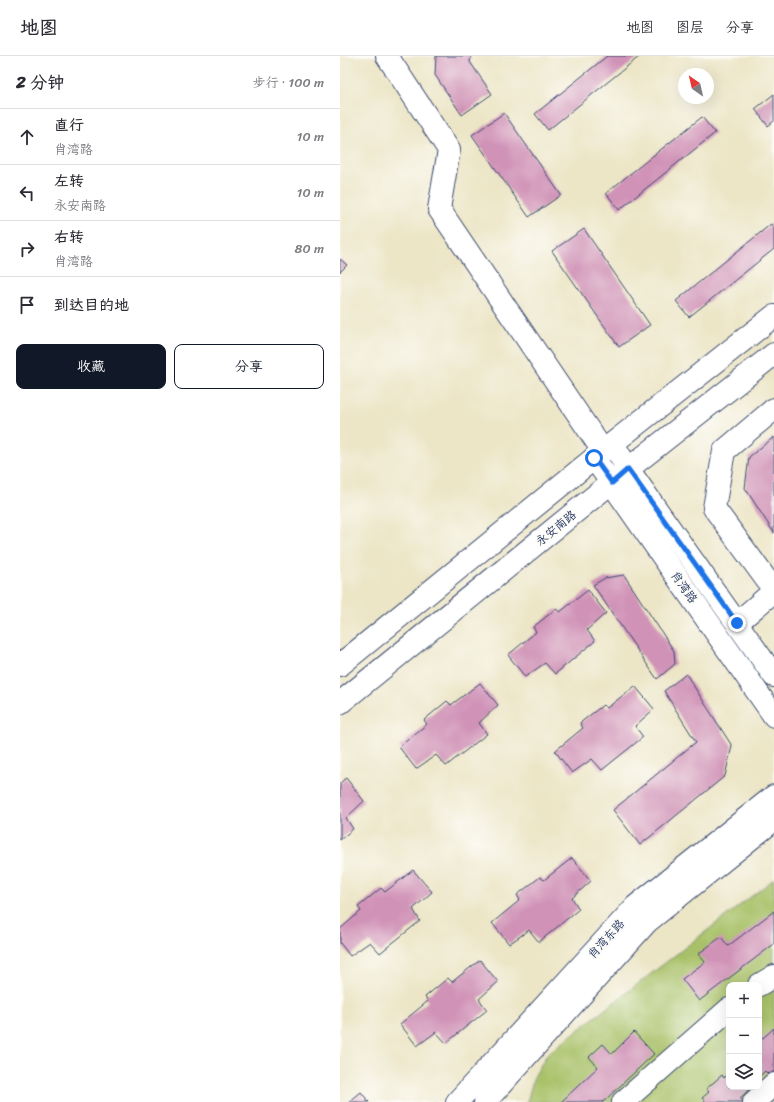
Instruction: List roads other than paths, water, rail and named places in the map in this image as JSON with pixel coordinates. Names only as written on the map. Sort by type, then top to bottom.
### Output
[{"type":"street","points":[[387,56],[386,58],[449,150],[439,209],[603,451]]},
{"type":"street","points":[[340,665],[603,451],[774,316]]},
{"type":"street","name":"永安南路","points":[[340,703],[628,469],[774,354]]},
{"type":"street","points":[[737,623],[774,590],[714,508],[724,451],[774,409]]},
{"type":"street","name":"肖湾路","points":[[603,451],[628,469],[774,676]]},
{"type":"street","name":"肖湾路","points":[[603,451],[612,483],[774,716]]},
{"type":"street","name":"肖湾东路","points":[[457,1102],[636,906],[774,796]]},
{"type":"street","name":"肖湾东路","points":[[485,1102],[647,922],[774,820]]},
{"type":"street","points":[[762,983],[774,976]]},
{"type":"street","points":[[624,1102],[726,1012]]},
{"type":"street","points":[[754,1102],[774,1084]]}]
